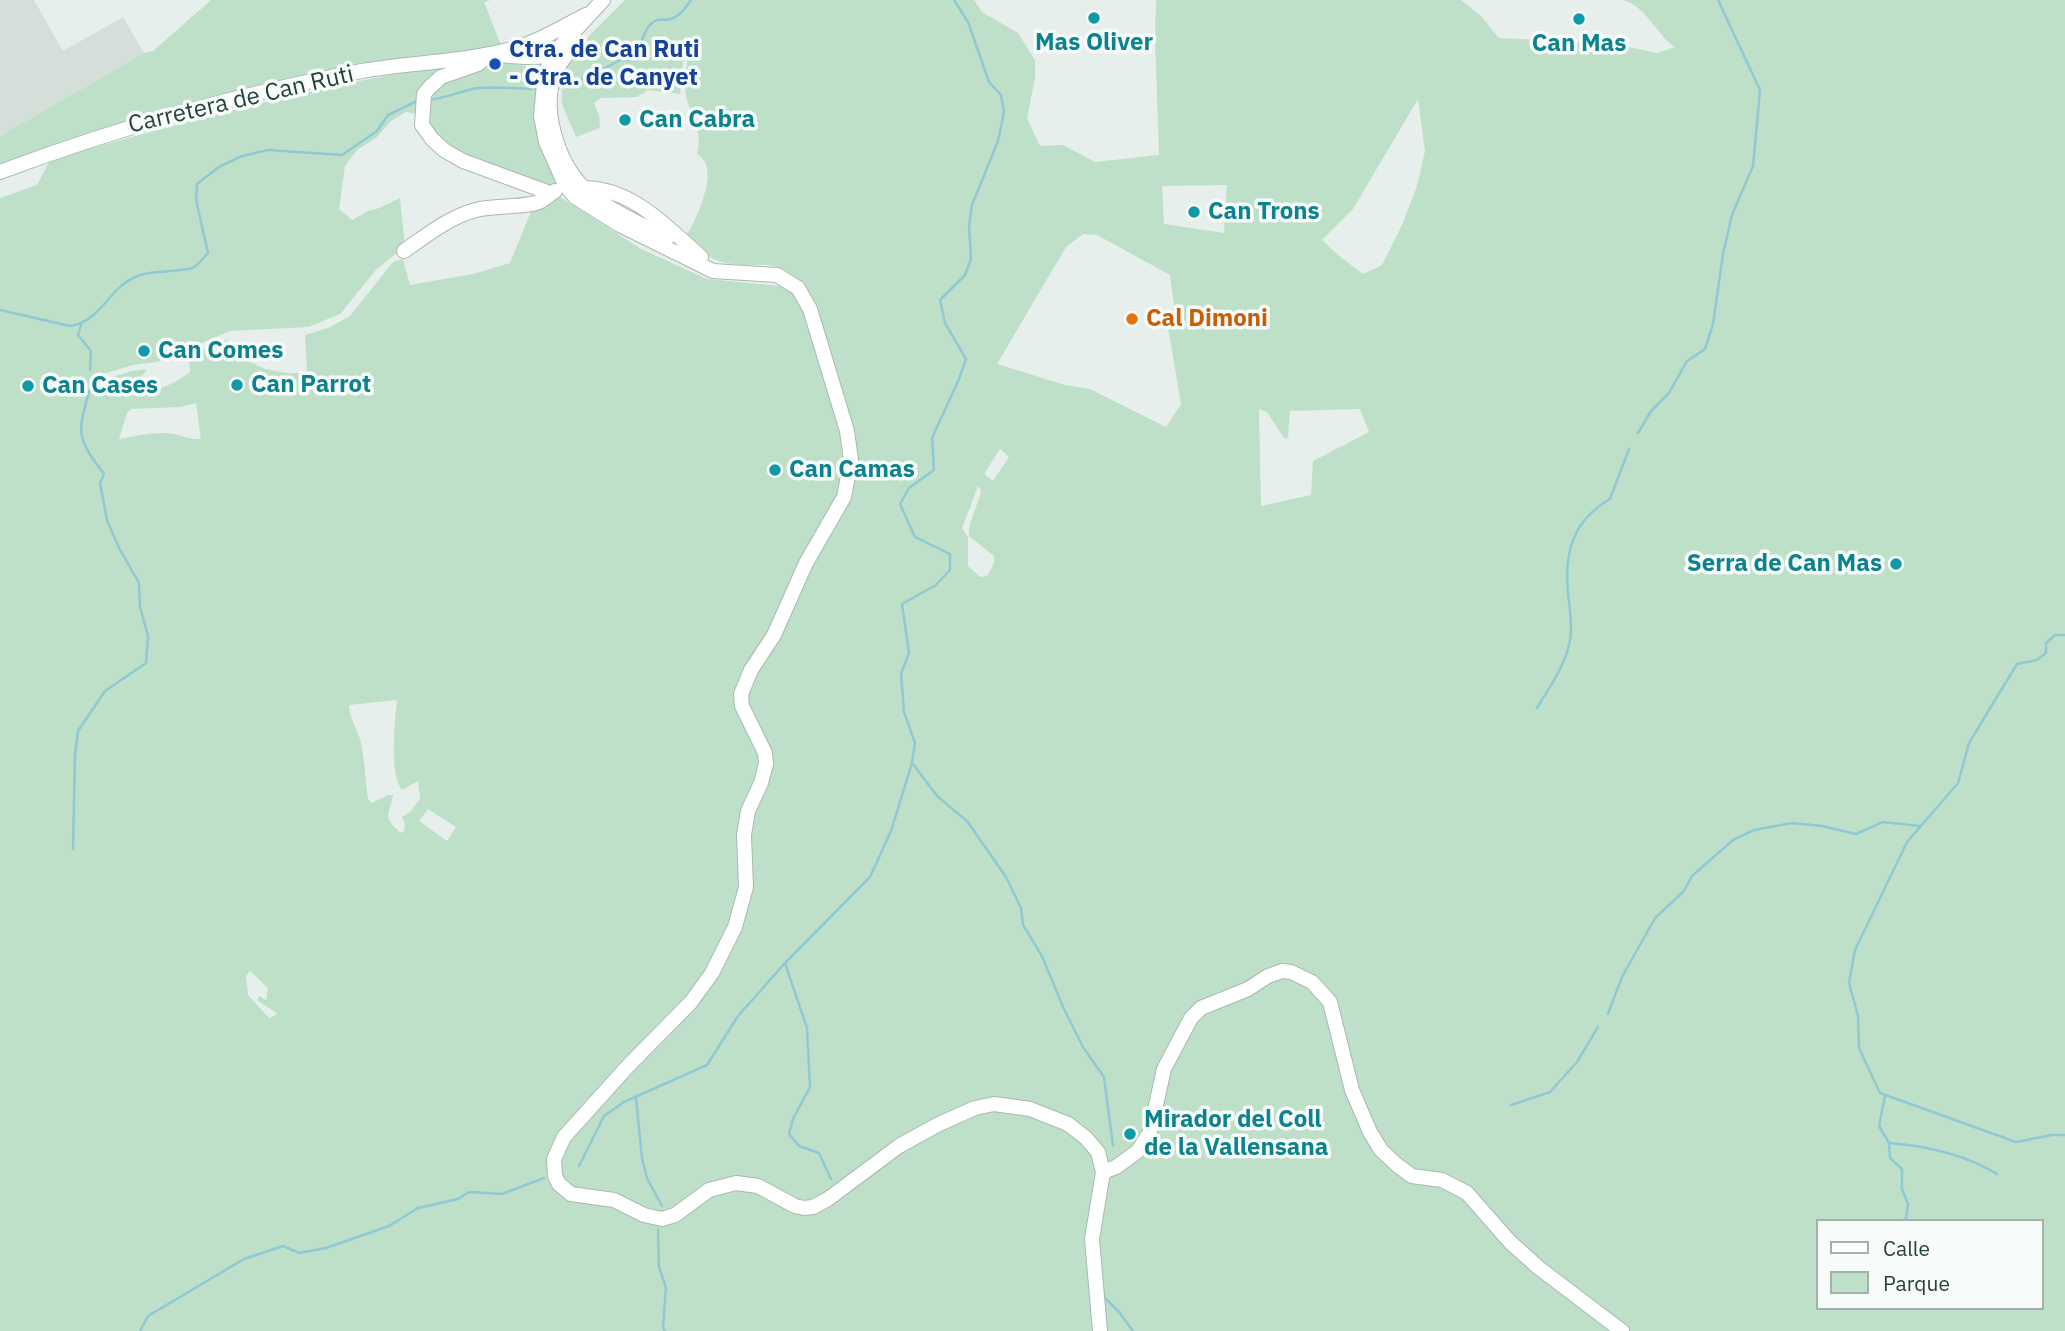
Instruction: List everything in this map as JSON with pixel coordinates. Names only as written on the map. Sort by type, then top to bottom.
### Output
[{"type":"street","points":[[553,55],[599,8],[615,0]]},
{"type":"street","points":[[550,73],[599,8]]},
{"type":"street","name":"Carretera de Can Ruti","points":[[0,172],[114,131],[232,99],[363,71],[489,54],[529,43],[599,8]]},
{"type":"street","points":[[529,43],[546,43],[552,47],[545,114],[546,142],[565,185],[575,197],[590,208],[713,271],[777,275],[798,288],[805,298],[847,431],[851,460],[848,486],[832,520],[806,563],[774,635],[751,670],[741,694],[742,706],[765,753],[766,764],[746,823],[746,887],[735,927],[712,973],[691,1002],[601,1094],[564,1137],[554,1159],[555,1176],[559,1184],[571,1194],[614,1200],[662,1219],[675,1215],[709,1189],[736,1183],[758,1186],[795,1206],[813,1207],[828,1199],[899,1146],[939,1124],[975,1108],[994,1104],[1030,1109],[1068,1124],[1098,1152],[1103,1172],[1092,1239],[1100,1331]]},
{"type":"street","points":[[489,54],[478,64],[441,77],[424,100],[422,125],[444,150],[463,161],[550,193]]},
{"type":"street","name":"Carretera de Can Ruti","points":[[489,54],[521,57],[553,55]]},
{"type":"street","points":[[521,57],[550,73]]},
{"type":"street","points":[[545,114],[571,172],[584,188],[619,212],[734,272]]},
{"type":"street","points":[[404,251],[447,222],[473,210],[540,202],[565,185]]},
{"type":"street","points":[[565,185],[608,212],[619,212]]},
{"type":"street","points":[[584,188],[607,190],[626,198],[664,225],[701,257]]},
{"type":"street","points":[[619,212],[626,198]]},
{"type":"street","points":[[619,212],[624,220],[658,244]]},
{"type":"street","points":[[1103,1172],[1116,1167],[1138,1151],[1150,1132],[1164,1069],[1192,1018],[1201,1008],[1248,989],[1268,976],[1282,971],[1291,972],[1312,982],[1330,1002],[1352,1090],[1381,1150],[1412,1176],[1442,1180],[1467,1193],[1510,1242],[1539,1268],[1622,1331]]},
{"type":"shaded area","points":[[0,0],[34,0],[63,51],[123,17],[144,53],[0,136]]},
{"type":"green space","points":[[211,0],[491,0],[484,2],[501,45],[336,71],[149,114],[0,165],[0,136],[144,53],[153,51]]},
{"type":"green space","points":[[625,0],[974,0],[982,12],[1018,33],[1035,60],[1035,78],[1027,118],[1040,146],[1063,145],[1095,162],[1159,155],[1156,0],[1461,0],[1481,16],[1499,38],[1609,43],[1657,53],[1675,47],[1639,9],[1623,0],[2065,0],[2065,1331],[0,1331],[0,198],[37,185],[50,160],[206,117],[310,92],[469,62],[431,77],[423,89],[417,114],[406,112],[391,121],[376,138],[357,150],[345,166],[339,209],[352,220],[400,198],[405,246],[376,270],[340,314],[308,327],[230,331],[157,362],[133,365],[93,377],[89,384],[147,369],[135,386],[150,390],[164,387],[190,372],[189,354],[229,339],[221,346],[218,355],[242,358],[265,369],[307,373],[305,335],[328,328],[350,316],[393,262],[403,259],[410,285],[473,274],[510,263],[532,209],[560,197],[641,249],[707,279],[790,287],[799,297],[817,357],[830,357],[819,316],[806,290],[797,279],[774,266],[720,261],[707,255],[685,238],[698,212],[708,179],[705,162],[697,154],[697,127],[686,97],[687,55],[683,63],[680,94],[648,90],[637,97],[601,98],[594,103],[600,128],[576,137],[562,104],[561,71],[591,34]],"holes":[[[1418,99],[1425,151],[1417,186],[1382,265],[1363,274],[1322,240],[1353,209]],[[1227,185],[1224,233],[1164,224],[1162,186]],[[1083,234],[1097,235],[1170,275],[1174,306],[1167,321],[1181,404],[1166,427],[1090,389],[1065,385],[997,364],[1066,247]],[[196,403],[201,439],[160,433],[119,439],[127,413],[131,409],[180,407]],[[1259,409],[1267,412],[1284,438],[1288,438],[1290,411],[1360,409],[1369,432],[1313,461],[1311,495],[1261,506]],[[1000,449],[1009,457],[993,481],[984,474]],[[978,486],[981,491],[969,536],[994,556],[994,563],[987,576],[980,577],[968,566],[968,537],[962,528]],[[397,700],[395,772],[402,790],[418,781],[420,799],[410,812],[402,817],[405,824],[401,833],[391,823],[388,815],[393,795],[372,803],[368,799],[361,743],[349,705]],[[428,809],[456,827],[447,841],[419,821]],[[250,971],[268,988],[266,1000],[259,996],[257,1000],[278,1014],[269,1018],[248,995],[246,976]]]},
{"type":"green space","points":[[509,62],[533,68],[539,74],[555,185],[517,178],[439,141],[428,121],[427,92],[438,82]]},
{"type":"waterway","points":[[557,88],[589,77],[620,60],[638,60],[643,38],[651,24],[657,20],[674,18],[691,0]]},
{"type":"waterway","points":[[579,1166],[604,1116],[624,1102],[707,1065],[738,1016],[785,963],[870,877],[891,831],[912,763],[915,743],[904,712],[901,674],[909,653],[902,604],[936,585],[950,570],[950,554],[915,537],[900,504],[909,488],[934,470],[932,438],[966,359],[945,323],[940,300],[965,275],[971,259],[969,226],[972,205],[998,141],[1004,112],[1001,95],[989,82],[968,22],[954,0]]},
{"type":"waterway","points":[[1638,433],[1651,411],[1669,393],[1687,361],[1705,349],[1713,324],[1723,254],[1732,215],[1753,166],[1760,90],[1718,0]]},
{"type":"waterway","points":[[429,100],[478,88],[540,89]]},
{"type":"waterway","points":[[0,310],[70,326],[89,319],[124,283],[133,278],[147,273],[194,267],[208,253],[196,200],[197,184],[219,167],[242,156],[268,150],[342,155],[377,131],[388,115],[419,100]]},
{"type":"waterway","points":[[81,325],[78,335],[91,351],[90,370]]},
{"type":"waterway","points":[[73,849],[78,731],[105,691],[146,663],[148,636],[140,607],[139,583],[107,520],[100,483],[104,474],[88,451],[82,434],[81,425],[90,389]]},
{"type":"waterway","points":[[1537,708],[1561,667],[1570,640],[1567,576],[1574,538],[1588,517],[1610,499],[1629,449]]},
{"type":"waterway","points":[[2065,635],[2055,635],[2046,643],[2046,653],[2037,660],[2017,664],[1969,743],[1958,783],[1907,842],[1855,950],[1849,983],[1858,1016],[1859,1048],[1880,1093],[2016,1142],[2065,1135]]},
{"type":"waterway","points":[[913,764],[937,796],[967,821],[1006,877],[1021,908],[1023,925],[1042,956],[1063,1007],[1083,1047],[1104,1077],[1113,1146]]},
{"type":"waterway","points":[[1608,1014],[1622,977],[1655,918],[1684,891],[1692,876],[1733,840],[1754,830],[1792,823],[1822,826],[1856,834],[1883,822],[1920,826]]},
{"type":"waterway","points":[[785,963],[807,1028],[810,1087],[793,1119],[789,1134],[799,1146],[819,1153],[831,1179]]},
{"type":"waterway","points":[[1511,1105],[1550,1092],[1577,1062],[1598,1027]]},
{"type":"waterway","points":[[1885,1096],[1879,1126],[1889,1143],[1890,1158],[1902,1169],[1902,1189],[1908,1204],[1905,1219]]},
{"type":"waterway","points":[[636,1098],[642,1158],[647,1178],[662,1206]]},
{"type":"waterway","points":[[1890,1143],[1945,1153],[1997,1174]]},
{"type":"waterway","points":[[140,1331],[148,1316],[244,1259],[283,1246],[299,1253],[326,1248],[389,1226],[418,1208],[458,1199],[469,1192],[502,1194],[544,1178]]},
{"type":"waterway","points":[[658,1229],[659,1267],[666,1288],[665,1331]]},
{"type":"waterway","points":[[1105,1298],[1133,1331]]},
{"type":"place","name":"Mas Oliver","points":[[1094,18]]},
{"type":"place","name":"Can Mas","points":[[1579,19]]},
{"type":"place","name":"Ctra. de Can Ruti - Ctra. de Canyet","points":[[495,64]]},
{"type":"place","name":"Can Cabra","points":[[625,120]]},
{"type":"place","name":"Can Trons","points":[[1194,212]]},
{"type":"place","name":"Cal Dimoni","points":[[1132,319]]},
{"type":"place","name":"Can Comes","points":[[144,351]]},
{"type":"place","name":"Can Parrot","points":[[237,385]]},
{"type":"place","name":"Can Cases","points":[[28,386]]},
{"type":"place","name":"Can Camas","points":[[775,470]]},
{"type":"place","name":"Serra de Can Mas","points":[[1896,564]]},
{"type":"place","name":"Mirador del Coll de la Vallensana","points":[[1130,1134]]}]
